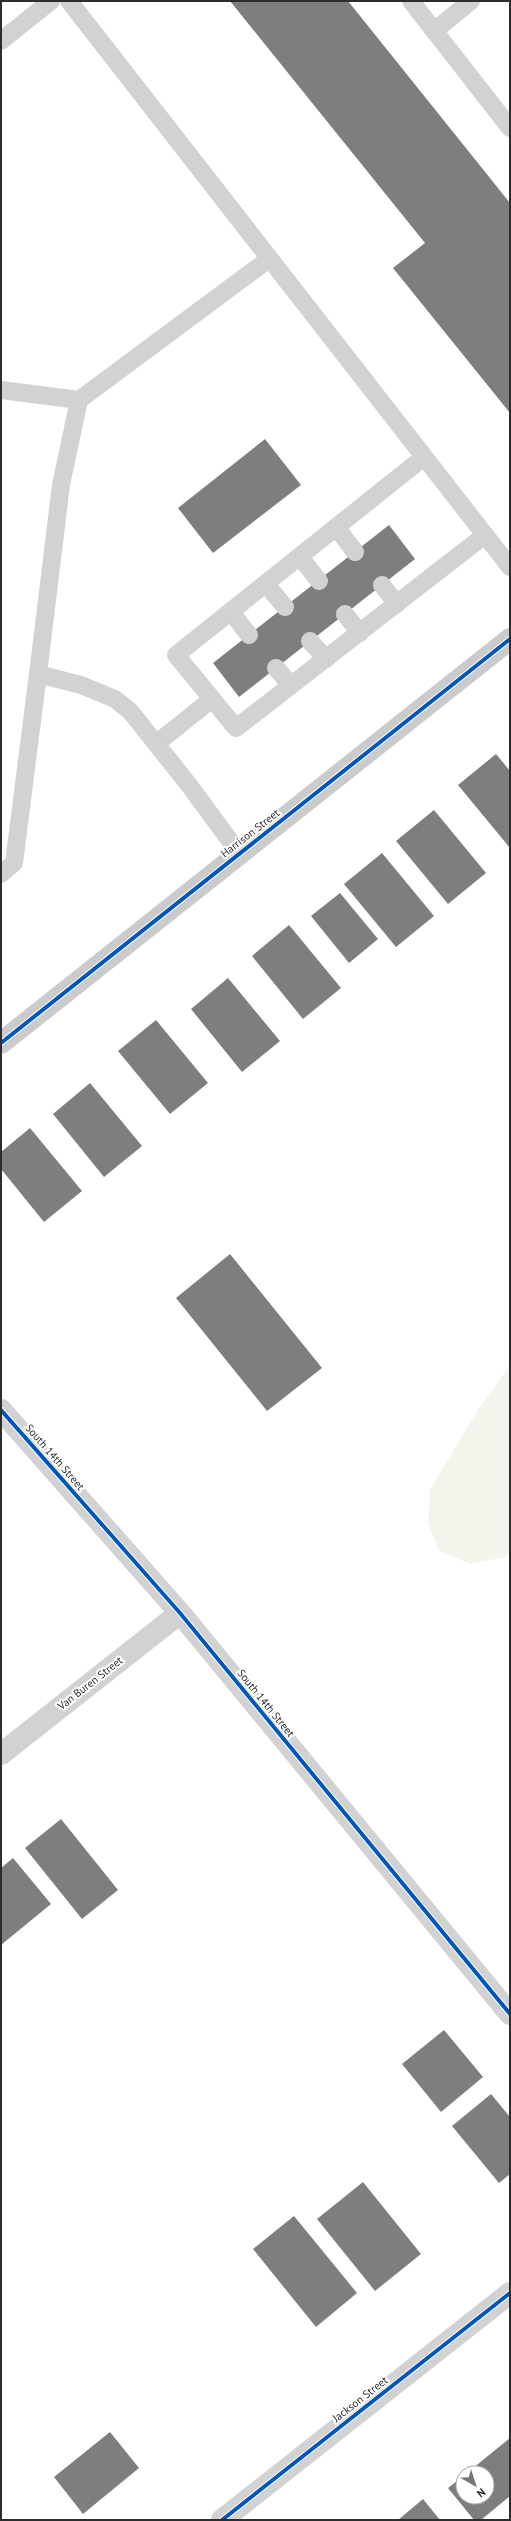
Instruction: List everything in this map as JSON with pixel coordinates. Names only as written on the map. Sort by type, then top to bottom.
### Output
[{"type":"street","name":"Harrison Street","points":[[1,1043],[509,640]]},
{"type":"street","name":"South 14th Street","points":[[1,1410],[180,1613],[510,2014]]},
{"type":"street","name":"Van Buren Street","points":[[1,1754],[180,1613]]},
{"type":"street","name":"Jackson Street","points":[[222,2520],[510,2293]]},
{"type":"lane","points":[[1,41],[52,1]]},
{"type":"lane","points":[[69,1],[510,567]]},
{"type":"lane","points":[[411,1],[510,128]]},
{"type":"lane","points":[[434,31],[471,1]]},
{"type":"lane","points":[[1,874],[14,863],[61,485],[79,400],[269,259]]},
{"type":"lane","points":[[1,390],[79,400]]},
{"type":"lane","points":[[424,457],[176,655],[236,728],[485,535]]},
{"type":"lane","points":[[336,527],[355,552]]},
{"type":"lane","points":[[300,557],[318,581]]},
{"type":"lane","points":[[266,584],[285,607]]},
{"type":"lane","points":[[382,585],[397,604]]},
{"type":"lane","points":[[231,612],[249,635]]},
{"type":"lane","points":[[345,614],[360,633]]},
{"type":"lane","points":[[310,641],[326,659]]},
{"type":"lane","points":[[276,668],[291,685]]},
{"type":"lane","points":[[38,674],[81,685],[115,699],[130,711],[157,743],[239,853]]},
{"type":"lane","points":[[157,743],[212,699]]},
{"type":"shaded area","points":[[510,1365],[510,1552],[505,1557],[470,1564],[439,1550],[428,1523],[430,1490],[478,1410]]},
{"type":"building","points":[[230,1],[348,1],[510,203],[510,413],[393,268],[425,243]]},
{"type":"building","points":[[265,439],[301,485],[213,553],[178,508]]},
{"type":"building","points":[[389,525],[415,559],[239,697],[213,663]]},
{"type":"building","points":[[496,754],[510,771],[510,848],[458,785]]},
{"type":"building","points":[[434,810],[486,873],[448,904],[396,841]]},
{"type":"building","points":[[382,853],[434,916],[396,947],[344,884]]},
{"type":"building","points":[[340,893],[378,939],[349,963],[311,916]]},
{"type":"building","points":[[289,925],[341,988],[303,1019],[252,956]]},
{"type":"building","points":[[228,978],[280,1041],[242,1072],[191,1009]]},
{"type":"building","points":[[156,1020],[208,1083],[170,1114],[118,1051]]},
{"type":"building","points":[[90,1083],[142,1146],[104,1177],[53,1114]]},
{"type":"building","points":[[30,1128],[82,1191],[44,1222],[1,1169],[1,1152]]},
{"type":"building","points":[[230,1254],[322,1368],[267,1411],[176,1298]]},
{"type":"building","points":[[61,1819],[118,1890],[82,1919],[25,1848]]},
{"type":"building","points":[[13,1858],[51,1904],[1,1945],[1,1868]]},
{"type":"building","points":[[444,2030],[483,2077],[441,2112],[402,2064]]},
{"type":"building","points":[[491,2094],[510,2117],[510,2174],[499,2183],[452,2126]]},
{"type":"building","points":[[363,2182],[421,2254],[375,2291],[317,2219]]},
{"type":"building","points":[[294,2216],[357,2293],[316,2327],[253,2249]]},
{"type":"building","points":[[110,2432],[139,2468],[83,2514],[54,2477]]},
{"type":"building","points":[[510,2438],[510,2496],[481,2520],[474,2520],[462,2505],[495,2505],[495,2465],[477,2465]]},
{"type":"building","points":[[455,2482],[455,2497],[448,2488]]},
{"type":"building","points":[[423,2499],[440,2520],[398,2520]]},
{"type":"cycle path","points":[[1,1043],[510,639]]},
{"type":"cycle path","points":[[1,1410],[180,1613],[510,2014]]},
{"type":"cycle path","points":[[222,2520],[510,2293]]}]
